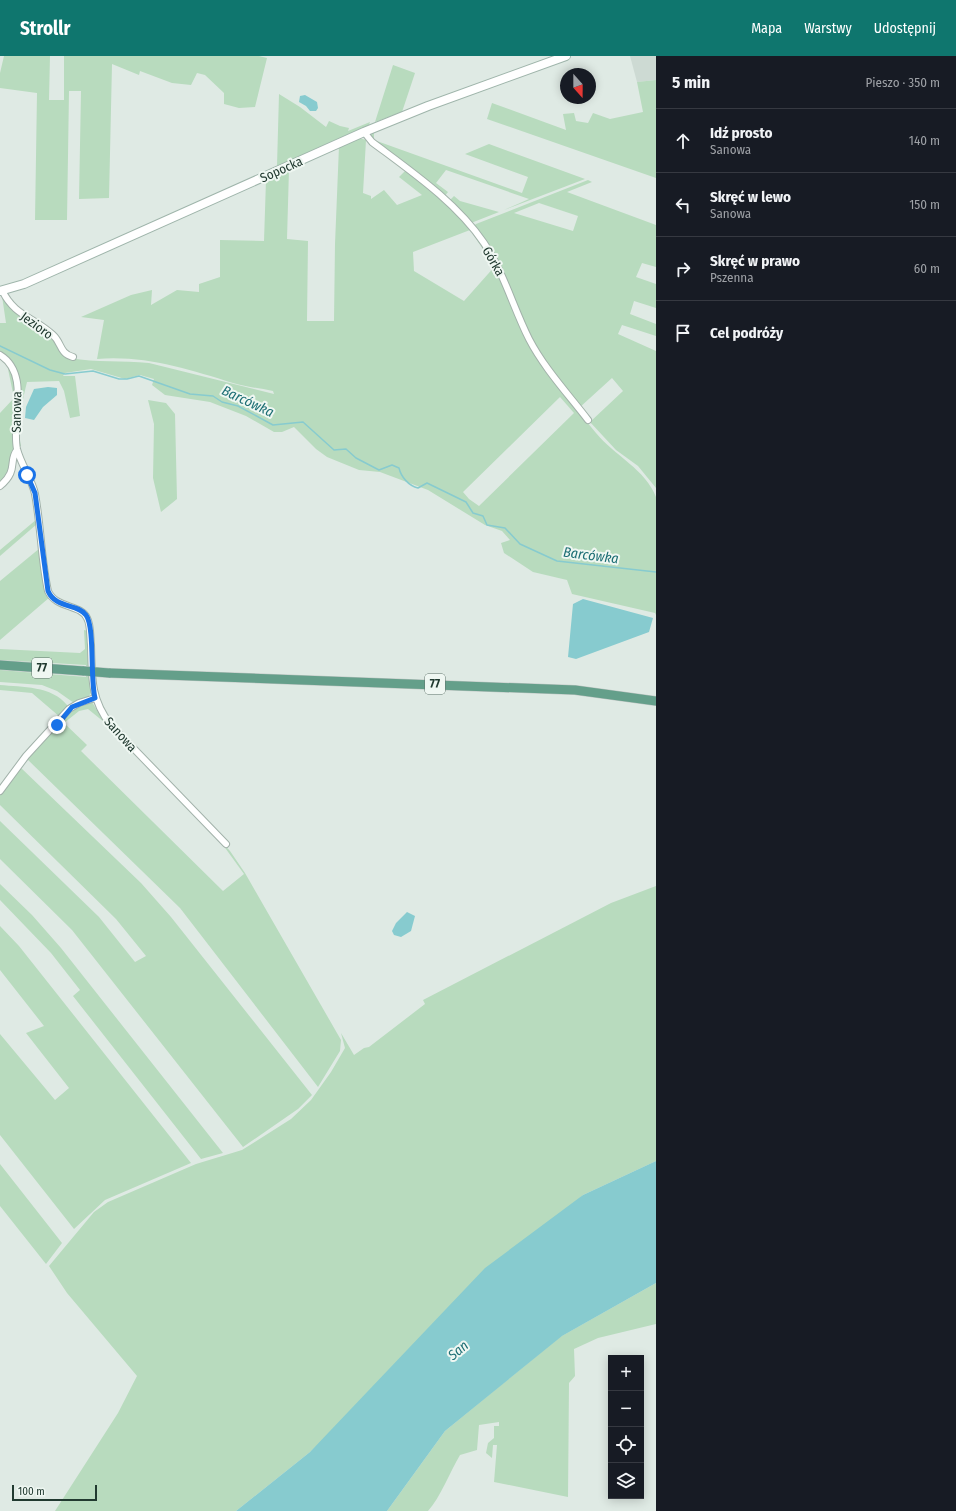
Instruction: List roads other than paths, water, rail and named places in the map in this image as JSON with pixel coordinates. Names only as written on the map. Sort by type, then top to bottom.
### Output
[{"type":"main road","name":"77","points":[[0,665],[109,673],[568,690],[656,701]]},
{"type":"street","name":"Sopocka","points":[[1,290],[24,284],[364,132],[428,106],[566,56]]},
{"type":"street","name":"Górka","points":[[364,132],[372,142],[449,202],[484,243],[501,270],[530,341],[559,383],[588,420]]},
{"type":"street","name":"Jezioro","points":[[1,290],[12,308],[54,336],[62,351],[73,357]]},
{"type":"street","name":"Sanowa","points":[[0,355],[9,364],[15,376],[19,396],[15,435],[17,450],[35,493],[48,591],[50,596],[58,602],[82,612],[88,619],[92,681],[95,698],[110,724],[226,844]]},
{"type":"street","name":"Sanowa","points":[[0,486],[11,475],[14,454],[17,450]]},
{"type":"street","points":[[0,791],[26,756],[69,709],[79,703],[95,698]]},
{"type":"water","points":[[305,95],[317,102],[318,108],[316,111],[310,111],[306,106],[299,102],[300,96]]},
{"type":"water","points":[[48,387],[57,388],[57,395],[43,407],[34,420],[25,418],[26,407],[34,389]]},
{"type":"water","points":[[583,599],[653,618],[649,632],[576,659],[568,657],[573,604]]},
{"type":"water","points":[[407,912],[415,916],[411,931],[401,937],[394,935],[392,931],[396,923]]},
{"type":"water","name":"San","points":[[656,1161],[656,1283],[562,1336],[445,1431],[387,1511],[236,1511],[310,1452],[485,1268],[583,1195]]},
{"type":"waterway","name":"Barcówka","points":[[0,346],[50,370],[65,374],[93,371],[119,379],[139,376],[190,394],[213,396],[222,402],[238,406],[273,425],[303,422],[334,450],[346,449],[356,458],[379,470],[392,465],[399,468],[404,478],[412,485],[418,488],[427,483],[466,502],[473,513],[483,516],[487,525],[505,528],[520,544],[557,561],[656,572]]}]
